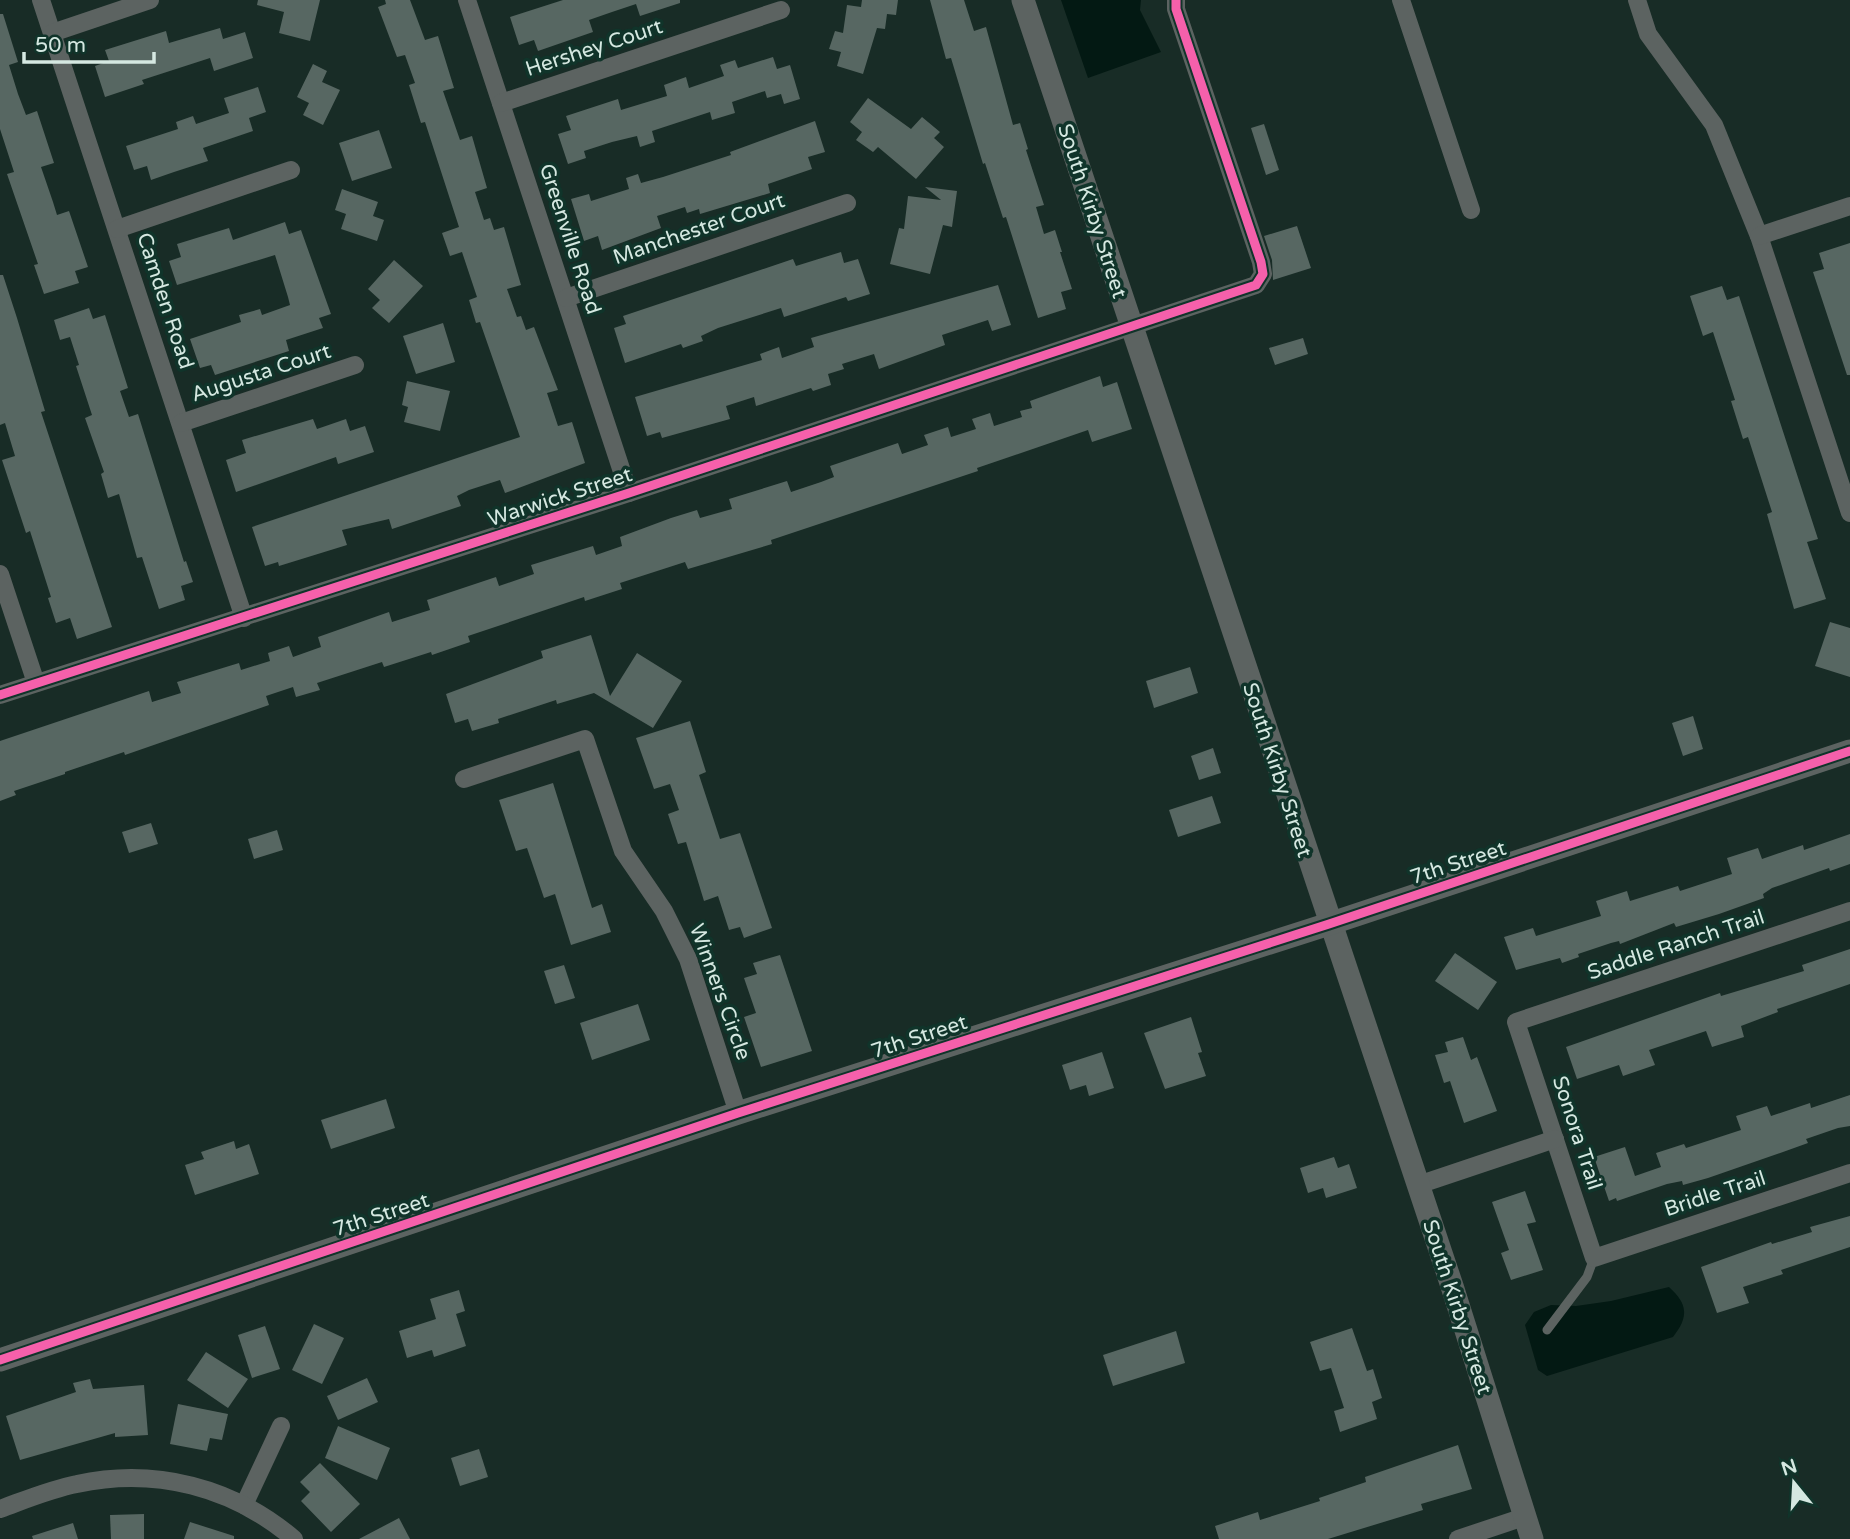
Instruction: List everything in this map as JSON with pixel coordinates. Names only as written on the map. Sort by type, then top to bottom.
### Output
[{"type":"street","name":"Camden Road","points":[[41,0],[244,618]]},
{"type":"street","points":[[52,33],[150,0]]},
{"type":"street","name":"Greenville Road","points":[[467,0],[629,493]]},
{"type":"street","name":"South Kirby Street","points":[[1023,0],[1130,328],[1418,1185],[1528,1528]]},
{"type":"street","name":"Warwick Street","points":[[0,695],[629,493],[1256,285],[1263,274],[1175,9],[1176,0]]},
{"type":"street","points":[[1401,0],[1471,210]]},
{"type":"street","points":[[1637,0],[1648,34],[1714,125],[1759,236],[1850,513]]},
{"type":"street","name":"Hershey Court","points":[[501,103],[781,10]]},
{"type":"street","points":[[117,229],[291,170]]},
{"type":"street","name":"Manchester Court","points":[[566,298],[847,203]]},
{"type":"street","points":[[1759,236],[1850,206]]},
{"type":"street","name":"Augusta Court","points":[[181,423],[355,365]]},
{"type":"street","points":[[0,574],[36,683]]},
{"type":"street","name":"Winners Circle","points":[[464,779],[584,739],[623,851],[664,911],[688,959],[738,1113]]},
{"type":"street","name":"7th Street","points":[[0,1360],[738,1113],[1329,924],[1850,751]]},
{"type":"street","name":"Saddle Ranch Trail","points":[[1516,1022],[1850,911]]},
{"type":"street","name":"Sonora Trail","points":[[1516,1022],[1594,1258]]},
{"type":"street","points":[[1418,1185],[1555,1139]]},
{"type":"street","name":"Bridle Trail","points":[[1594,1258],[1850,1173]]},
{"type":"street","points":[[244,1505],[281,1426]]},
{"type":"street","points":[[0,1509],[75,1484],[111,1478],[146,1477],[208,1489],[244,1505],[294,1539]]},
{"type":"street","points":[[1458,1539],[1528,1528]]},
{"type":"lane","points":[[1547,1330],[1587,1277],[1594,1258]]},
{"type":"water","points":[[1061,0],[1141,0],[1140,10],[1161,52],[1088,78]]},
{"type":"water","points":[[1669,1287],[1680,1299],[1684,1311],[1682,1323],[1673,1337],[1547,1376],[1538,1370],[1525,1325],[1534,1312],[1551,1305],[1576,1306],[1611,1301]]},
{"type":"building","points":[[258,0],[320,0],[310,41],[279,33],[284,12],[257,5]]},
{"type":"building","points":[[385,0],[410,0],[425,40],[438,36],[454,88],[443,91],[460,140],[472,136],[487,188],[475,192],[484,220],[490,218],[494,230],[504,227],[521,285],[507,289],[517,317],[521,316],[526,330],[534,327],[558,390],[547,393],[558,426],[572,422],[585,463],[505,493],[500,480],[469,490],[457,496],[461,506],[392,529],[389,519],[342,530],[347,545],[279,566],[278,562],[265,566],[252,527],[520,437],[480,322],[476,323],[469,300],[477,297],[462,252],[450,256],[442,233],[459,227],[425,122],[421,123],[409,85],[415,83],[405,55],[397,57],[378,7],[386,4]]},
{"type":"building","points":[[563,0],[680,0],[680,3],[640,16],[636,4],[612,12],[589,20],[593,32],[538,51],[534,40],[519,45],[510,17]]},
{"type":"building","points":[[862,0],[898,0],[896,15],[887,14],[885,29],[877,28],[863,74],[837,66],[841,52],[829,49],[835,31],[843,33],[847,5],[861,7]]},
{"type":"building","points":[[930,0],[964,0],[974,31],[986,27],[1013,125],[1020,123],[1044,205],[1036,207],[1044,234],[1055,230],[1062,252],[1072,289],[1061,292],[1066,309],[1038,318],[1006,217],[1003,218],[985,163],[983,164],[951,58],[946,59]]},
{"type":"building","points":[[0,14],[3,14],[18,62],[9,65],[18,94],[26,115],[37,111],[54,163],[41,167],[57,215],[69,211],[88,267],[75,271],[79,283],[44,294],[34,265],[38,264],[7,174],[14,172],[0,129]]},
{"type":"building","points":[[220,28],[223,39],[245,32],[253,58],[214,71],[210,58],[142,80],[144,84],[105,97],[95,66],[109,61],[105,50],[166,31],[169,43]]},
{"type":"building","points":[[773,57],[777,69],[790,65],[800,99],[784,104],[781,94],[767,98],[765,91],[732,102],[735,113],[712,120],[710,112],[652,131],[655,142],[640,147],[637,136],[612,142],[584,151],[586,158],[568,164],[558,134],[571,130],[566,116],[618,99],[621,110],[667,96],[664,85],[686,77],[689,88],[724,76],[720,65],[735,60],[738,68]]},
{"type":"building","points":[[313,64],[327,71],[322,82],[340,90],[323,125],[303,115],[309,103],[297,97]]},
{"type":"building","points":[[258,87],[266,112],[249,118],[253,131],[203,148],[208,161],[151,180],[147,166],[134,170],[126,146],[178,129],[176,122],[193,116],[196,124],[229,113],[224,98]]},
{"type":"building","points":[[868,98],[911,129],[922,117],[940,132],[934,138],[944,147],[916,179],[878,147],[873,152],[856,140],[862,132],[850,122]]},
{"type":"building","points":[[815,121],[825,152],[808,157],[812,169],[768,184],[770,193],[700,214],[699,209],[687,213],[685,207],[657,216],[661,228],[602,250],[598,236],[584,241],[571,199],[589,194],[591,201],[629,189],[626,178],[638,174],[641,183],[663,177],[731,155],[730,152]]},
{"type":"building","points":[[1264,124],[1279,170],[1266,175],[1251,128]]},
{"type":"building","points":[[379,130],[392,168],[352,181],[339,143]]},
{"type":"building","points":[[925,187],[957,191],[952,227],[943,225],[930,274],[890,264],[899,228],[904,229],[908,196],[941,200]]},
{"type":"building","points":[[342,189],[378,202],[373,216],[384,220],[377,241],[341,229],[346,214],[335,210]]},
{"type":"building","points":[[285,222],[289,234],[301,230],[331,314],[319,318],[323,328],[286,340],[289,351],[215,375],[211,365],[200,368],[190,339],[241,322],[239,315],[260,309],[262,315],[290,305],[275,255],[177,285],[169,261],[181,257],[177,244],[229,228],[233,240]]},
{"type":"building","points":[[1297,226],[1311,268],[1273,280],[1272,260],[1264,236]]},
{"type":"building","points":[[1850,243],[1850,375],[1847,375],[1813,272],[1824,269],[1819,253]]},
{"type":"building","points":[[841,252],[844,263],[858,259],[870,294],[848,301],[846,297],[784,317],[781,308],[718,328],[701,336],[703,341],[683,348],[681,344],[625,363],[614,328],[626,324],[623,316],[793,259],[796,266]]},
{"type":"building","points":[[394,260],[423,286],[389,323],[372,308],[380,300],[368,289]]},
{"type":"building","points":[[0,275],[3,275],[17,318],[45,411],[41,412],[112,627],[77,639],[70,618],[56,623],[48,598],[51,597],[30,531],[26,533],[2,460],[15,456],[5,423],[0,425]]},
{"type":"building","points":[[998,285],[1011,325],[992,331],[988,320],[942,335],[945,345],[879,369],[874,354],[842,364],[844,369],[828,374],[831,385],[813,391],[811,388],[756,406],[754,397],[726,406],[730,419],[662,438],[660,432],[647,436],[635,397],[762,360],[760,354],[779,347],[782,358],[814,347],[811,338]]},
{"type":"building","points":[[1722,286],[1727,300],[1739,296],[1818,539],[1807,542],[1826,599],[1794,609],[1767,514],[1772,512],[1748,437],[1743,439],[1731,401],[1735,400],[1713,332],[1703,336],[1690,296]]},
{"type":"building","points":[[89,308],[93,319],[105,315],[128,388],[120,391],[129,417],[138,414],[184,562],[186,561],[193,582],[181,586],[185,600],[159,609],[142,557],[137,558],[119,494],[108,498],[101,474],[104,472],[85,418],[92,415],[76,366],[79,365],[70,337],[60,340],[54,320]]},
{"type":"building","points":[[443,323],[455,362],[416,374],[403,336]]},
{"type":"building","points":[[1303,338],[1308,354],[1275,365],[1269,348]]},
{"type":"building","points":[[1100,376],[1103,387],[1117,382],[1132,429],[1092,442],[1088,430],[977,468],[978,471],[771,540],[772,544],[688,569],[685,562],[620,583],[622,589],[585,601],[584,597],[468,636],[470,642],[432,655],[431,652],[384,667],[382,662],[317,683],[320,690],[296,697],[293,687],[266,696],[269,705],[125,755],[124,752],[65,772],[14,791],[16,795],[0,801],[0,741],[149,691],[152,702],[181,693],[177,682],[239,663],[241,670],[270,661],[268,653],[289,646],[293,657],[321,647],[318,637],[389,612],[392,622],[430,610],[427,600],[496,577],[499,586],[534,574],[531,565],[593,546],[596,555],[622,546],[620,537],[697,510],[700,518],[732,509],[729,499],[787,481],[791,492],[834,477],[830,466],[898,443],[902,454],[928,445],[924,435],[948,427],[951,437],[976,429],[972,419],[990,413],[994,426],[1022,417],[1020,411],[1032,408],[1030,401]]},
{"type":"building","points":[[407,381],[450,391],[440,431],[404,422],[408,407],[402,405]]},
{"type":"building","points":[[313,419],[317,429],[346,419],[350,431],[365,426],[374,452],[338,464],[336,457],[236,492],[226,460],[246,453],[242,440]]},
{"type":"building","points":[[1830,622],[1850,628],[1850,677],[1815,666]]},
{"type":"building","points":[[591,635],[610,696],[637,653],[682,681],[653,728],[594,693],[557,704],[556,700],[498,719],[499,723],[472,731],[468,719],[455,723],[446,694],[543,658],[541,651]]},
{"type":"building","points":[[1190,667],[1198,693],[1154,708],[1146,681]]},
{"type":"building","points":[[1693,716],[1703,749],[1683,756],[1672,723]]},
{"type":"building","points":[[690,721],[706,772],[699,775],[720,839],[740,833],[772,928],[744,938],[740,927],[729,930],[718,896],[704,901],[686,842],[678,844],[668,814],[679,810],[670,784],[654,789],[636,738]]},
{"type":"building","points":[[1213,748],[1221,773],[1199,780],[1191,756]]},
{"type":"building","points":[[553,783],[592,908],[602,904],[611,932],[571,945],[555,894],[544,898],[527,848],[516,851],[499,800]]},
{"type":"building","points":[[1212,796],[1221,823],[1178,837],[1169,810]]},
{"type":"building","points":[[151,823],[158,844],[129,853],[122,832]]},
{"type":"building","points":[[277,830],[283,850],[254,859],[248,839]]},
{"type":"building","points":[[1850,834],[1850,864],[1830,871],[1829,868],[1772,888],[1763,894],[1764,898],[1719,914],[1676,927],[1674,923],[1620,944],[1619,941],[1578,954],[1579,957],[1562,963],[1560,958],[1516,970],[1504,937],[1533,928],[1536,936],[1601,916],[1596,901],[1627,891],[1630,901],[1678,886],[1680,891],[1732,874],[1727,858],[1758,848],[1762,859],[1803,845],[1804,850]]},
{"type":"building","points":[[1850,949],[1850,984],[1777,1009],[1778,1012],[1741,1026],[1744,1037],[1712,1047],[1706,1031],[1649,1050],[1655,1065],[1623,1076],[1619,1065],[1577,1079],[1566,1047],[1720,993],[1721,996],[1804,971],[1802,965]]},
{"type":"building","points":[[1455,953],[1497,982],[1478,1010],[1435,981]]},
{"type":"building","points":[[780,955],[812,1051],[761,1067],[744,1017],[756,1013],[744,978],[757,974],[753,963]]},
{"type":"building","points":[[564,965],[575,998],[555,1004],[544,971]]},
{"type":"building","points":[[638,1004],[650,1040],[592,1060],[580,1023]]},
{"type":"building","points":[[1191,1017],[1206,1076],[1165,1089],[1144,1033]]},
{"type":"building","points":[[1463,1037],[1471,1060],[1477,1057],[1497,1111],[1464,1123],[1450,1081],[1444,1083],[1435,1055],[1448,1052],[1445,1042]]},
{"type":"building","points":[[1102,1052],[1114,1088],[1089,1096],[1086,1085],[1070,1090],[1062,1065]]},
{"type":"building","points":[[1850,1095],[1850,1126],[1806,1139],[1808,1143],[1708,1178],[1683,1185],[1682,1181],[1667,1184],[1617,1201],[1616,1198],[1609,1201],[1594,1157],[1625,1147],[1635,1176],[1661,1167],[1656,1153],[1684,1144],[1686,1148],[1741,1130],[1736,1116],[1767,1106],[1771,1116],[1810,1103],[1811,1108]]},
{"type":"building","points":[[386,1099],[395,1128],[331,1149],[321,1120]]},
{"type":"building","points":[[234,1141],[236,1149],[249,1144],[259,1174],[195,1195],[185,1165],[204,1159],[201,1152]]},
{"type":"building","points":[[1334,1157],[1338,1168],[1349,1164],[1357,1188],[1326,1198],[1323,1188],[1308,1193],[1300,1168]]},
{"type":"building","points":[[1525,1191],[1536,1222],[1527,1224],[1543,1270],[1511,1280],[1501,1253],[1509,1250],[1492,1202]]},
{"type":"building","points":[[1850,1216],[1850,1247],[1781,1270],[1783,1274],[1743,1287],[1749,1303],[1717,1313],[1701,1267],[1771,1242],[1772,1244],[1812,1232],[1810,1227]]},
{"type":"building","points":[[459,1290],[465,1311],[456,1314],[466,1346],[434,1357],[432,1350],[407,1358],[399,1331],[436,1319],[430,1299]]},
{"type":"building","points":[[314,1324],[344,1338],[322,1384],[292,1370]]},
{"type":"building","points":[[265,1326],[280,1369],[252,1378],[238,1335]]},
{"type":"building","points":[[1352,1328],[1367,1371],[1373,1369],[1382,1398],[1372,1402],[1377,1419],[1340,1432],[1334,1411],[1344,1408],[1331,1368],[1320,1371],[1310,1342]]},
{"type":"building","points":[[1176,1331],[1185,1363],[1113,1386],[1103,1355]]},
{"type":"building","points":[[206,1352],[248,1379],[228,1408],[187,1380]]},
{"type":"building","points":[[367,1378],[378,1402],[338,1420],[327,1396]]},
{"type":"building","points":[[90,1379],[93,1389],[144,1385],[148,1435],[115,1437],[115,1433],[20,1460],[6,1416],[76,1392],[73,1383]]},
{"type":"building","points":[[178,1404],[228,1414],[222,1440],[210,1438],[207,1451],[170,1444]]},
{"type":"building","points":[[338,1426],[390,1448],[377,1480],[325,1458]]},
{"type":"building","points":[[1458,1445],[1472,1489],[1421,1504],[1423,1510],[1328,1539],[1219,1539],[1215,1526],[1258,1512],[1260,1520],[1320,1501],[1319,1498],[1366,1482],[1365,1477]]},
{"type":"building","points":[[479,1449],[488,1477],[460,1486],[451,1458]]},
{"type":"building","points":[[320,1463],[360,1504],[331,1532],[301,1501],[310,1492],[300,1482]]},
{"type":"building","points":[[144,1514],[144,1539],[111,1539],[110,1515]]},
{"type":"building","points":[[399,1518],[410,1539],[359,1539]]},
{"type":"building","points":[[190,1522],[234,1536],[234,1539],[184,1539]]},
{"type":"building","points":[[73,1523],[78,1539],[33,1539],[32,1536]]},
{"type":"cycle path","points":[[0,695],[629,493],[1256,285],[1263,274],[1261,262],[1176,9],[1176,0]]},
{"type":"cycle path","points":[[0,1360],[738,1113],[1329,924],[1850,751]]}]
